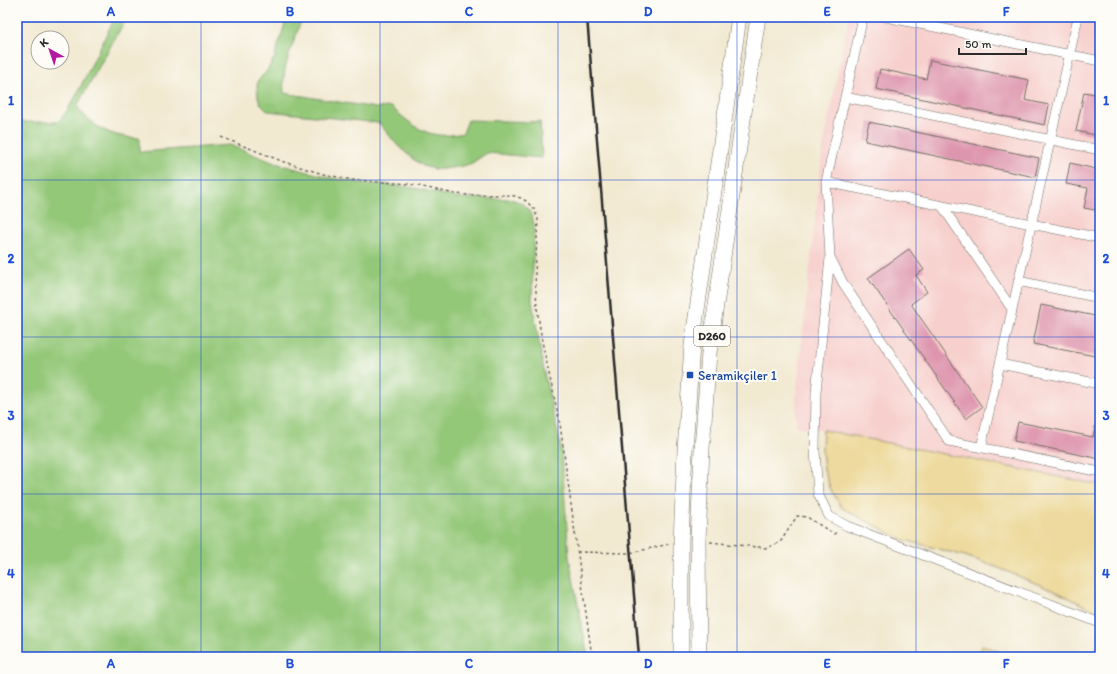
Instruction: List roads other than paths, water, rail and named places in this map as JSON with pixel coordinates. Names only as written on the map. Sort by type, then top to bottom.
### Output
[{"type":"highway","name":"D260","points":[[681,657],[681,541],[692,345],[739,17]]},
{"type":"highway","name":"D260","points":[[700,657],[698,541],[702,449],[709,353],[758,17]]},
{"type":"street","points":[[863,17],[826,182],[830,257],[816,392],[814,451],[818,494],[829,516],[847,526],[1100,623]]},
{"type":"street","points":[[886,17],[1100,61]]},
{"type":"street","points":[[981,448],[1078,17]]},
{"type":"street","points":[[845,97],[1100,150]]},
{"type":"street","points":[[826,182],[1100,238]]},
{"type":"street","points":[[942,206],[1012,309]]},
{"type":"street","points":[[830,257],[843,283],[949,441],[1100,472]]},
{"type":"street","points":[[1018,281],[1100,298]]},
{"type":"street","points":[[1000,364],[1100,384]]},
{"type":"railway","points":[[587,17],[639,657]]},
{"type":"place","name":"Seramikçiler 1","points":[[690,375]]}]
